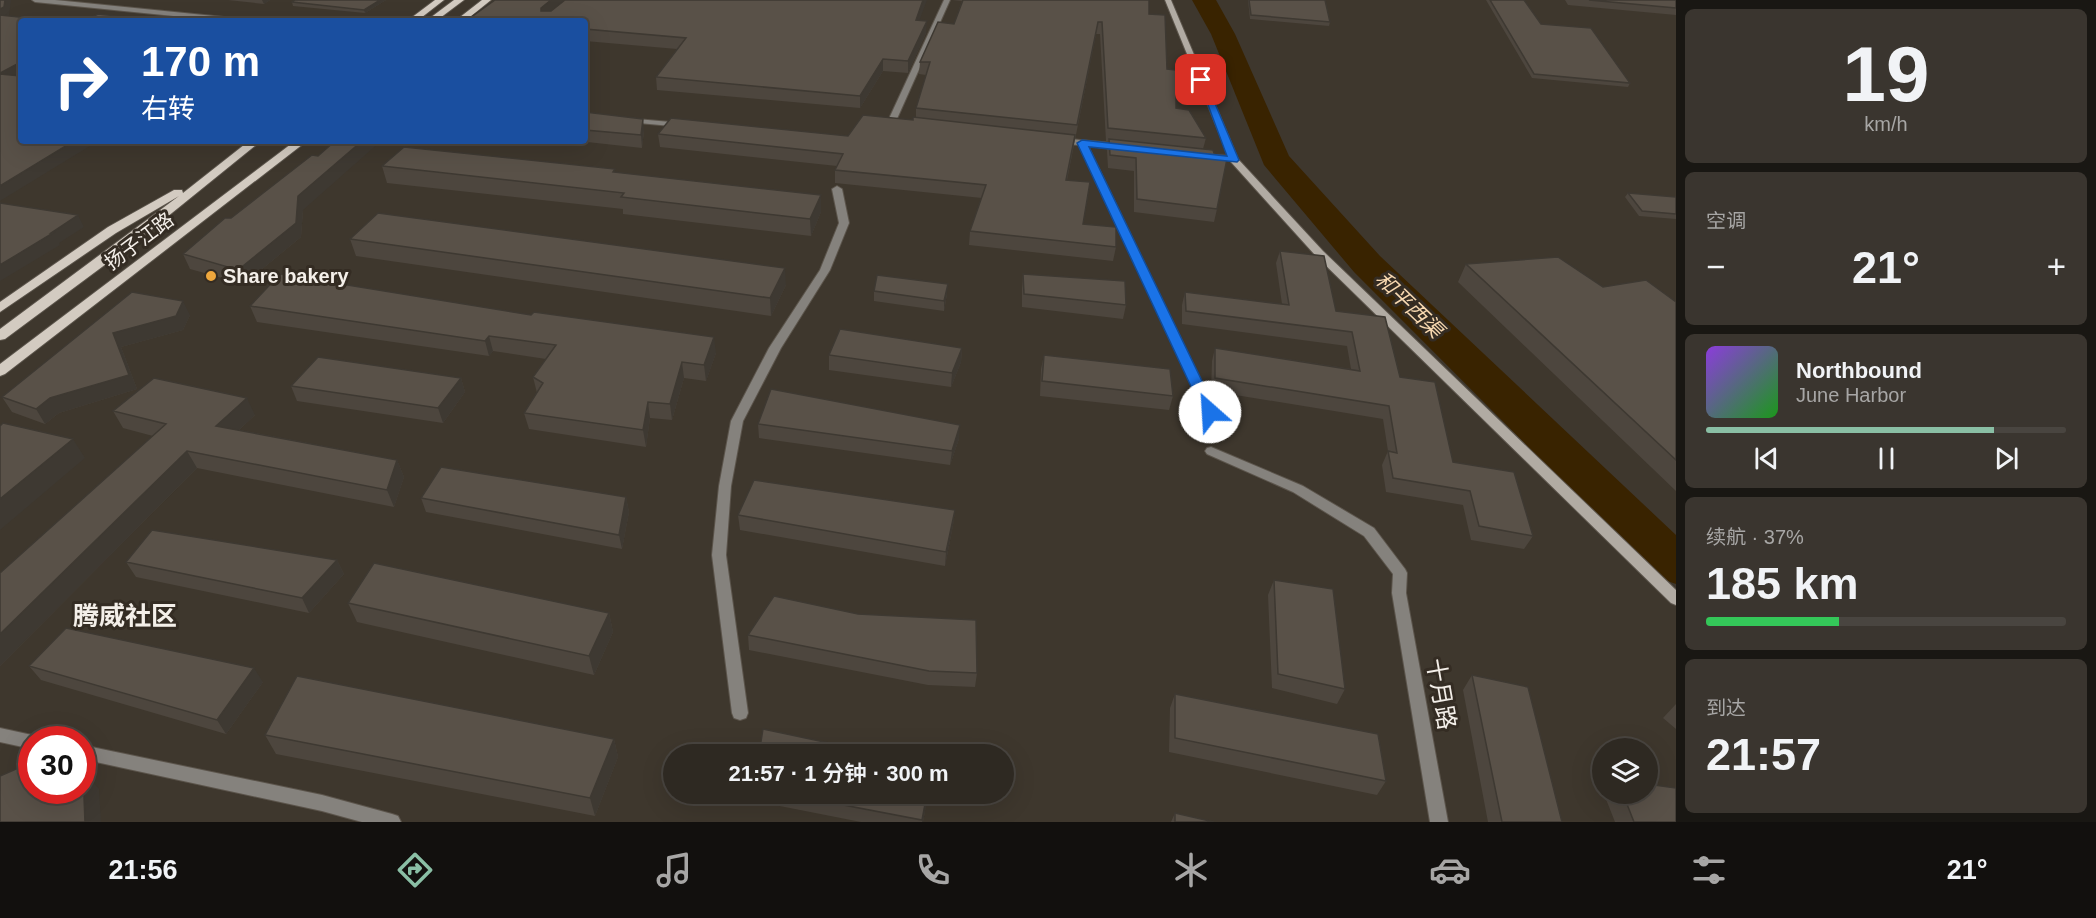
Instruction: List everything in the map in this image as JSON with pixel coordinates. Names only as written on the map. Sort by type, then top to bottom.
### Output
[{"type":"main road","points":[[415,18],[440,0]]},
{"type":"main road","points":[[434,18],[460,0]]},
{"type":"main road","points":[[463,18],[487,0]]},
{"type":"main road","name":"扬子江路","points":[[0,336],[137,235],[252,144]]},
{"type":"main road","name":"扬子江路","points":[[0,371],[298,144]]},
{"type":"main road","points":[[0,308],[112,230],[215,171]]},
{"type":"street","points":[[36,0],[214,18]]},
{"type":"street","points":[[914,126],[891,123],[947,0]]},
{"type":"street","points":[[1168,0],[1228,159],[1319,253],[1676,600]]},
{"type":"street","points":[[620,119],[691,126]]},
{"type":"street","points":[[1048,140],[1129,148]]},
{"type":"street","points":[[1082,143],[1210,412]]},
{"type":"street","points":[[740,713],[719,555],[725,486],[737,421],[775,348],[825,270],[844,223],[837,189]]},
{"type":"street","name":"十月路","points":[[1211,450],[1299,489],[1369,532],[1400,573],[1399,593],[1439,822]]},
{"type":"street","points":[[0,735],[18,739]]},
{"type":"street","points":[[96,755],[322,803],[392,822]]},
{"type":"building","points":[[0,0],[5,0],[4,7],[0,9]]},
{"type":"building","points":[[295,0],[380,0],[364,10],[292,2]]},
{"type":"building","points":[[495,0],[551,0],[541,8],[541,11],[551,11],[565,0],[923,0],[916,20],[927,21],[908,61],[883,59],[860,96],[656,77],[686,38],[588,29],[588,18],[470,18]]},
{"type":"building","points":[[963,0],[1149,0],[1149,14],[1165,15],[1167,69],[1176,70],[1176,108],[1189,110],[1206,138],[1108,128],[1102,22],[1098,22],[1077,125],[916,108],[930,62],[920,62],[938,22],[954,24]]},
{"type":"building","points":[[1249,0],[1325,0],[1330,22],[1251,15]]},
{"type":"building","points":[[1490,0],[1524,0],[1541,24],[1591,28],[1630,83],[1534,74]]},
{"type":"building","points":[[1589,0],[1675,0],[1676,8]]},
{"type":"building","points":[[98,14],[137,18],[90,18]]},
{"type":"building","points":[[0,15],[28,18],[18,18],[18,64],[0,73]]},
{"type":"building","points":[[0,74],[18,76],[18,144],[69,144],[0,186]]},
{"type":"building","points":[[588,112],[643,119],[641,135],[588,130]]},
{"type":"building","points":[[863,115],[913,120],[913,117],[1075,135],[1066,180],[1090,182],[1083,224],[1116,227],[1116,247],[970,231],[986,185],[835,170],[843,154],[658,134],[671,118],[848,136]]},
{"type":"building","points":[[1109,139],[1213,150],[1214,153],[1228,154],[1217,209],[1137,199],[1136,158],[1110,155]]},
{"type":"building","points":[[332,144],[359,144],[298,196],[296,223],[238,270],[183,254],[225,218],[231,218],[312,155],[318,156]]},
{"type":"building","points":[[404,147],[615,169],[613,172],[821,195],[810,219],[621,197],[624,193],[382,166]]},
{"type":"building","points":[[1628,193],[1676,197],[1676,214],[1642,211]]},
{"type":"building","points":[[0,203],[78,215],[0,265]]},
{"type":"building","points":[[378,213],[785,268],[770,298],[350,239]]},
{"type":"building","points":[[1280,251],[1324,256],[1336,311],[1385,317],[1400,377],[1435,382],[1453,462],[1514,472],[1533,536],[1479,526],[1470,491],[1393,478],[1388,451],[1397,453],[1389,406],[1215,378],[1215,348],[1360,371],[1352,332],[1186,311],[1185,292],[1289,305]]},
{"type":"building","points":[[1558,257],[1603,287],[1646,280],[1676,302],[1676,460],[1466,264]]},
{"type":"building","points":[[280,274],[531,315],[534,312],[714,337],[704,365],[682,362],[670,404],[648,402],[643,430],[524,413],[543,383],[533,377],[556,345],[489,336],[485,341],[250,306]]},
{"type":"building","points":[[1023,274],[1125,281],[1126,305],[1024,294]]},
{"type":"building","points":[[877,275],[948,284],[944,301],[874,291]]},
{"type":"building","points":[[132,292],[183,301],[176,316],[113,333],[129,375],[50,398],[36,409],[2,397]]},
{"type":"building","points":[[840,329],[962,348],[952,373],[829,355]]},
{"type":"building","points":[[1044,355],[1170,369],[1173,396],[1042,381]]},
{"type":"building","points":[[318,357],[461,378],[438,408],[291,386]]},
{"type":"building","points":[[154,378],[247,398],[216,426],[397,460],[387,490],[187,451],[0,634],[0,573],[166,424],[113,411]]},
{"type":"building","points":[[771,389],[960,425],[952,451],[758,424]]},
{"type":"building","points":[[3,423],[73,439],[0,499],[0,426]]},
{"type":"building","points":[[441,467],[626,497],[619,535],[421,498]]},
{"type":"building","points":[[754,480],[955,510],[946,552],[738,515]]},
{"type":"building","points":[[152,530],[337,560],[302,598],[126,562]]},
{"type":"building","points":[[374,563],[609,613],[589,656],[348,603]]},
{"type":"building","points":[[1274,580],[1333,589],[1345,689],[1278,674]]},
{"type":"building","points":[[774,596],[858,614],[976,620],[977,673],[929,671],[748,635]]},
{"type":"building","points":[[66,628],[254,668],[217,720],[29,666]]},
{"type":"building","points":[[1472,675],[1528,687],[1562,822],[1502,822]]},
{"type":"building","points":[[297,676],[614,739],[590,798],[265,735]]},
{"type":"building","points":[[1175,694],[1378,734],[1386,781],[1175,738]]},
{"type":"building","points":[[763,729],[834,744],[761,744]]},
{"type":"building","points":[[18,768],[18,804],[84,804],[85,822],[0,822],[0,776]]},
{"type":"building","points":[[1658,786],[1676,788],[1676,822],[1634,822],[1627,804],[1658,804]]},
{"type":"building","points":[[838,804],[925,804],[922,820]]},
{"type":"building","points":[[1175,813],[1214,822],[1175,822]]},
{"type":"waterway","name":"和平西渠","points":[[1204,0],[1223,34],[1275,159],[1367,264],[1676,565]]},
{"type":"place","name":"Share bakery","points":[[211,276]]},
{"type":"district","name":"腾威社区","points":[[125,616]]},
{"type":"route","points":[[1201,80],[1234,160],[1210,155],[1082,143],[1210,412]]}]
